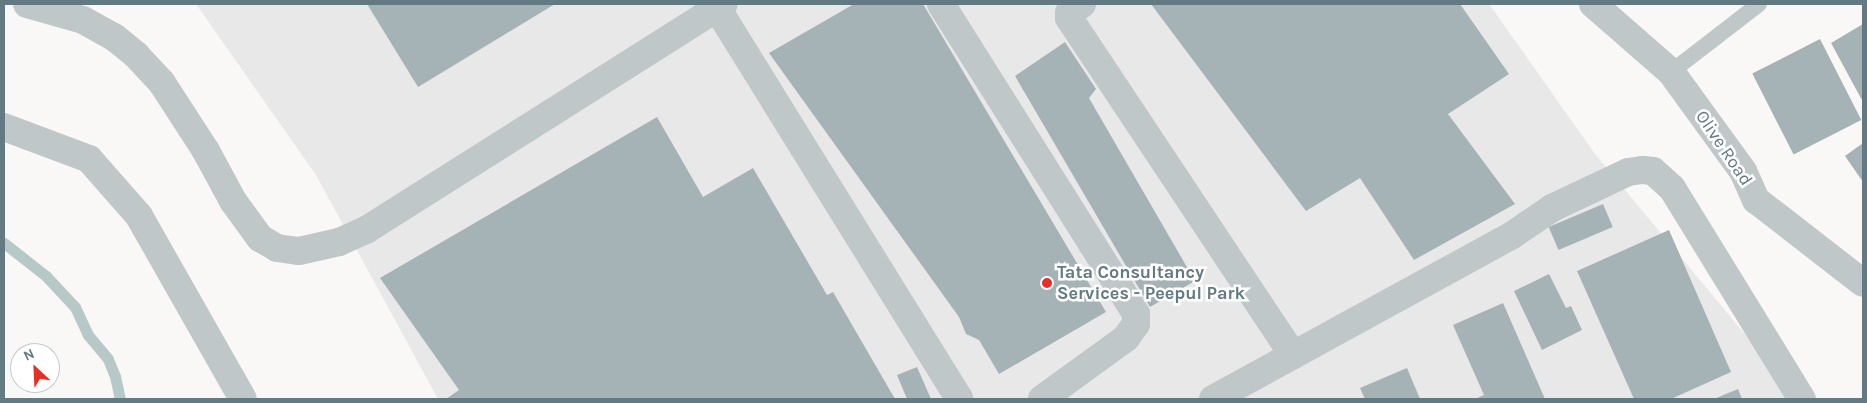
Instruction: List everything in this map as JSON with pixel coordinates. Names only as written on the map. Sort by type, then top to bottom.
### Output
[{"type":"street","points":[[26,4],[84,20],[114,37],[136,55],[162,83],[206,151],[233,201],[260,238],[276,248],[298,252],[339,242],[366,230],[720,6],[959,399]]},
{"type":"street","points":[[941,4],[1136,314],[1136,323],[1126,338],[1042,399]]},
{"type":"street","points":[[1082,4],[1070,13],[1069,18],[1293,355]]},
{"type":"street","name":"Olive Road","points":[[1593,4],[1670,72],[1743,171],[1756,200],[1863,283]]},
{"type":"street","points":[[4,127],[89,159],[139,216],[243,399]]},
{"type":"street","points":[[1213,399],[1511,236],[1552,208],[1628,172],[1647,170],[1672,188],[1802,399]]},
{"type":"lane","points":[[1670,72],[1759,4]]},
{"type":"shaded area","name":"Tata Consultancy Services - Peepul Park","points":[[196,4],[1489,4],[1595,154],[1799,399],[438,399],[316,175]]},
{"type":"building","points":[[367,4],[555,4],[418,87]]},
{"type":"building","points":[[854,4],[923,4],[1106,312],[999,374],[979,340],[966,334],[959,317],[769,53]]},
{"type":"building","points":[[1151,4],[1460,4],[1509,74],[1448,114],[1515,204],[1414,260],[1360,178],[1306,211]]},
{"type":"building","points":[[1863,24],[1863,102],[1831,43]]},
{"type":"building","points":[[1820,39],[1861,120],[1794,155],[1752,74]]},
{"type":"building","points":[[1065,42],[1096,89],[1089,98],[1195,281],[1150,307],[1015,76]]},
{"type":"building","points":[[657,117],[703,197],[753,168],[827,295],[833,292],[895,399],[446,399],[459,390],[380,278]]},
{"type":"building","points":[[1863,143],[1863,182],[1845,156]]},
{"type":"building","points":[[1603,204],[1613,227],[1558,250],[1549,227]]},
{"type":"building","points":[[1669,230],[1731,372],[1671,399],[1634,399],[1577,271]]},
{"type":"building","points":[[1549,274],[1566,308],[1571,306],[1582,330],[1542,350],[1514,291]]},
{"type":"building","points":[[1503,303],[1545,399],[1475,399],[1484,395],[1453,325]]},
{"type":"building","points":[[917,367],[931,399],[907,399],[897,375]]},
{"type":"building","points":[[1407,368],[1420,399],[1365,399],[1360,388]]},
{"type":"building","points":[[1738,389],[1742,399],[1714,399]]},
{"type":"waterway","points":[[4,243],[46,276],[75,307],[88,335],[108,359],[115,376],[120,399]]},
{"type":"place","name":"Tata Consultancy Services - Peepul Park","points":[[1047,283]]}]
